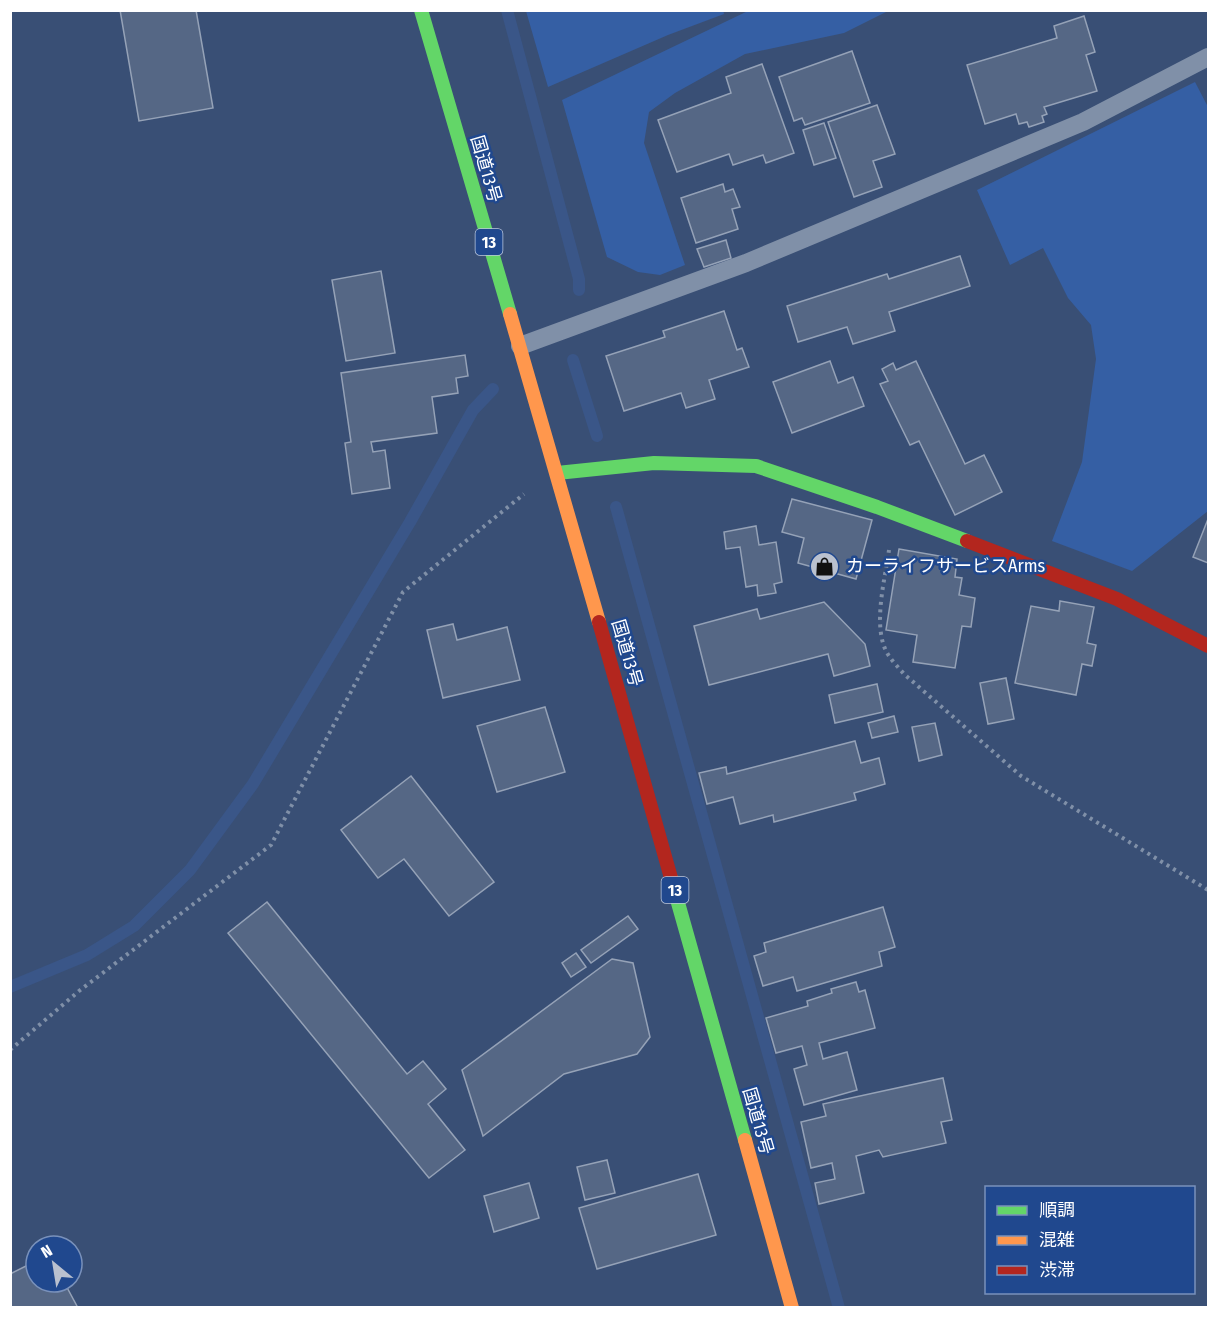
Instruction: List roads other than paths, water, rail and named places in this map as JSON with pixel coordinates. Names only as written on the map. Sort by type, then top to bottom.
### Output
[{"type":"main road","name":"国道13号","points":[[421,10],[557,473],[792,1308]]},
{"type":"main road","points":[[557,473],[654,463],[756,466],[894,514],[1117,599],[1209,646]]},
{"type":"lane","points":[[520,346],[746,263],[1083,122],[1209,57]]},
{"type":"waterway","points":[[507,10],[579,279],[579,290]]},
{"type":"waterway","points":[[573,360],[597,436]]},
{"type":"waterway","points":[[10,987],[87,955],[134,926],[190,870],[253,784],[410,522],[473,410],[493,389]]},
{"type":"waterway","points":[[616,507],[839,1308]]},
{"type":"place","name":"カーライフサービスArms","points":[[825,566]]}]
